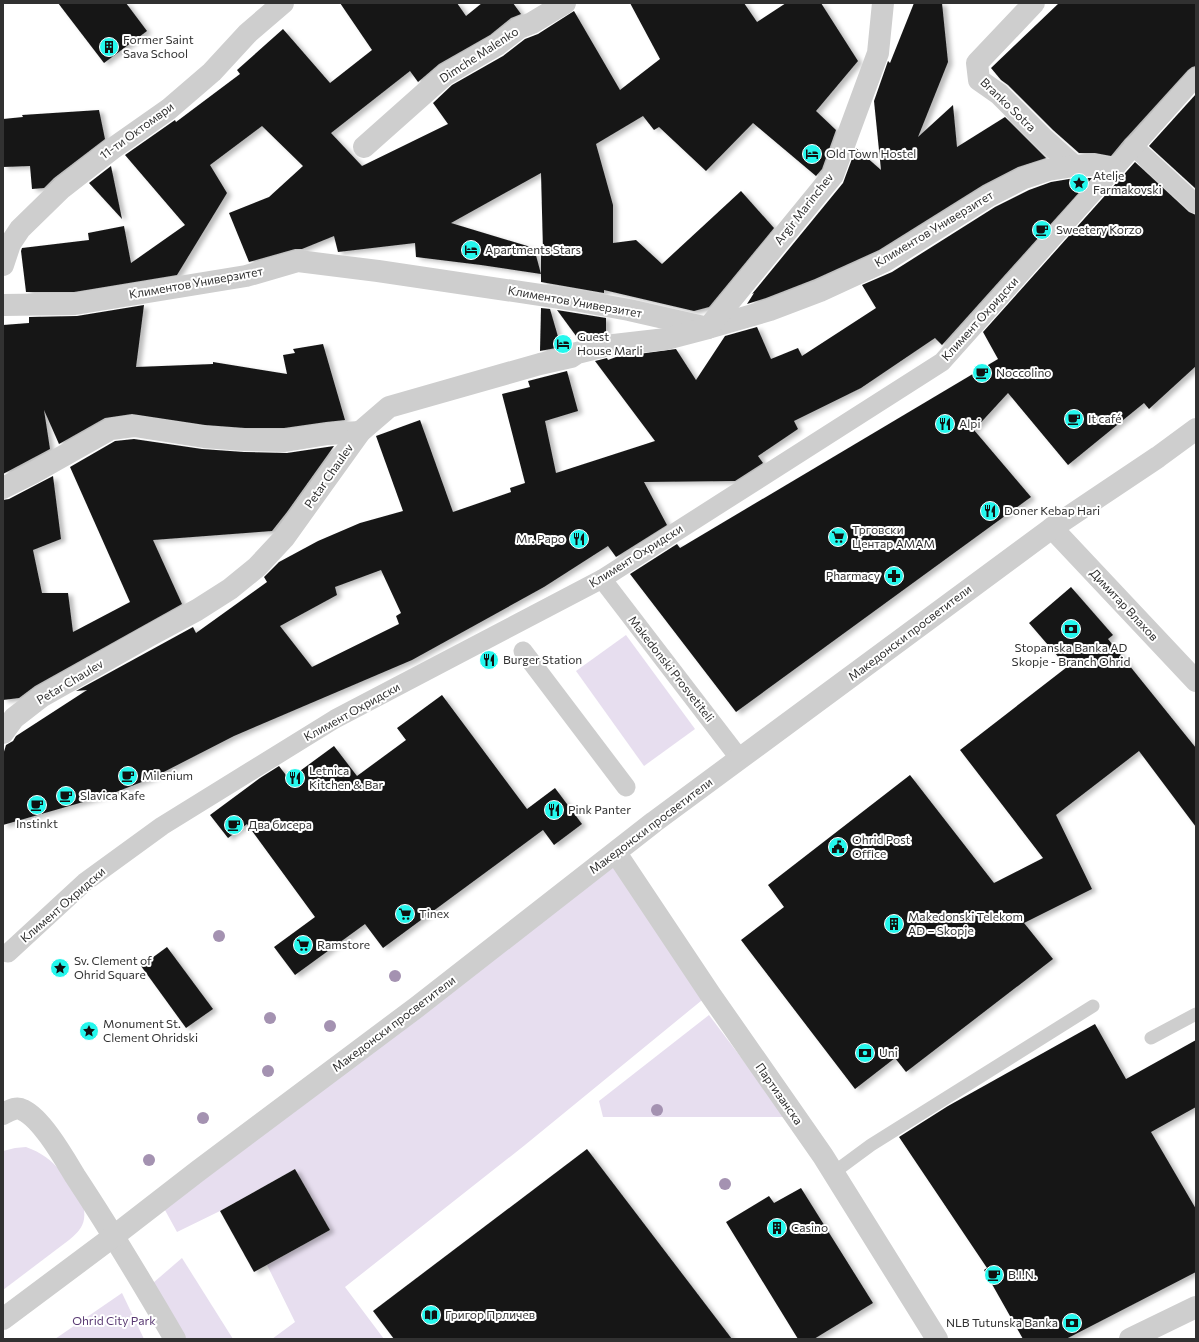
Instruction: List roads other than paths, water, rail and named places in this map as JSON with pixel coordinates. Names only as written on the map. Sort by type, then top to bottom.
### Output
[{"type":"street","name":"11-ти Октомври","points":[[3,265],[10,244],[20,228],[62,188],[112,148],[169,109],[212,72],[248,33],[282,3]]},
{"type":"street","name":"Dimche Malenko","points":[[364,147],[445,75],[497,45],[520,28],[532,23],[565,3]]},
{"type":"street","name":"Argir Marinchev","points":[[708,328],[833,174],[878,53],[883,3]]},
{"type":"street","name":"Branko Sotra","points":[[1034,3],[977,63],[979,80],[998,94],[1074,166]]},
{"type":"street","name":"Климент Охридски","points":[[8,953],[84,882],[162,826],[335,719],[602,579],[942,362],[1196,77]]},
{"type":"street","points":[[1133,146],[1196,204]]},
{"type":"street","name":"Климентов Универзитет","points":[[3,305],[76,304],[246,276],[298,261],[378,271],[574,300],[629,310],[708,328],[770,310],[820,291],[885,261],[989,196],[1024,178],[1048,170],[1074,166],[1095,165],[1113,169]]},
{"type":"street","name":"Petar Chaulev","points":[[3,733],[14,718],[41,697],[197,610],[230,589],[257,567],[284,538],[360,432],[389,407],[533,366],[571,357],[577,353],[605,346],[666,339],[708,328]]},
{"type":"street","points":[[3,488],[33,474],[111,429],[134,426],[204,437],[285,441],[328,434],[360,432]]},
{"type":"street","name":"Македонски просветители","points":[[3,1319],[417,1007],[654,822],[1052,528],[1158,457],[1196,429]]},
{"type":"street","name":"Димитар Влахов","points":[[1052,528],[1196,681]]},
{"type":"street","name":"Makedonski Prosvetiteli","points":[[602,579],[740,759]]},
{"type":"street","points":[[522,651],[626,786]]},
{"type":"street","name":"Партизанска","points":[[616,853],[710,994],[823,1156],[937,1339]]},
{"type":"street","points":[[3,1114],[13,1109],[24,1110],[36,1121],[62,1155],[114,1236],[175,1339]]},
{"type":"street","points":[[1130,1339],[1196,1307]]},
{"type":"lane","points":[[833,1174],[871,1145],[1093,1006]]},
{"type":"lane","points":[[1151,1038],[1196,1014]]},
{"type":"place","name":"Former Saint Sava School","points":[[109,47]]},
{"type":"place","name":"Old Town Hostel","points":[[812,154]]},
{"type":"place","name":"Atelje Farmakovski","points":[[1079,183]]},
{"type":"place","name":"Sweetery Korzo","points":[[1042,230]]},
{"type":"place","name":"Apartments Stars","points":[[471,250]]},
{"type":"place","name":"Guest House Marli","points":[[563,344]]},
{"type":"place","name":"Noccolino","points":[[982,373]]},
{"type":"place","name":"It café","points":[[1074,419]]},
{"type":"place","name":"Alpi","points":[[945,424]]},
{"type":"place","name":"Doner Kebap Hari","points":[[990,511]]},
{"type":"place","name":"Трговски Центар АМАМ","points":[[838,537]]},
{"type":"place","name":"Mr. Papo","points":[[579,539]]},
{"type":"place","name":"Pharmacy","points":[[894,576]]},
{"type":"place","name":"Stopanska Banka AD Skopje - Branch Ohrid","points":[[1071,629]]},
{"type":"place","name":"Burger Station","points":[[489,660]]},
{"type":"place","name":"Milenium","points":[[128,776]]},
{"type":"place","name":"Letnica Kitchen & Bar","points":[[295,778]]},
{"type":"place","name":"Slavica Kafe","points":[[66,796]]},
{"type":"place","name":"Instinkt","points":[[37,805]]},
{"type":"place","name":"Pink Panter","points":[[554,810]]},
{"type":"place","name":"Два бисера","points":[[234,825]]},
{"type":"place","name":"Ohrid Post Office","points":[[838,847]]},
{"type":"place","name":"Tinex","points":[[405,914]]},
{"type":"place","name":"Makedonski Telekom AD – Skopje","points":[[894,924]]},
{"type":"place","name":"Ramstore","points":[[303,945]]},
{"type":"place","name":"Sv. Clement of Ohrid Square","points":[[60,968]]},
{"type":"place","name":"Monument St. Clement Ohridski","points":[[89,1031]]},
{"type":"place","name":"Uni","points":[[865,1053]]},
{"type":"place","name":"Casino","points":[[777,1228]]},
{"type":"place","name":"B.I.N.","points":[[994,1275]]},
{"type":"place","name":"Григор Прличев","points":[[431,1315]]},
{"type":"place","name":"NLB Tutunska Banka","points":[[1072,1323]]},
{"type":"park label","name":"Ohrid City Park","points":[[114,1321]]}]
